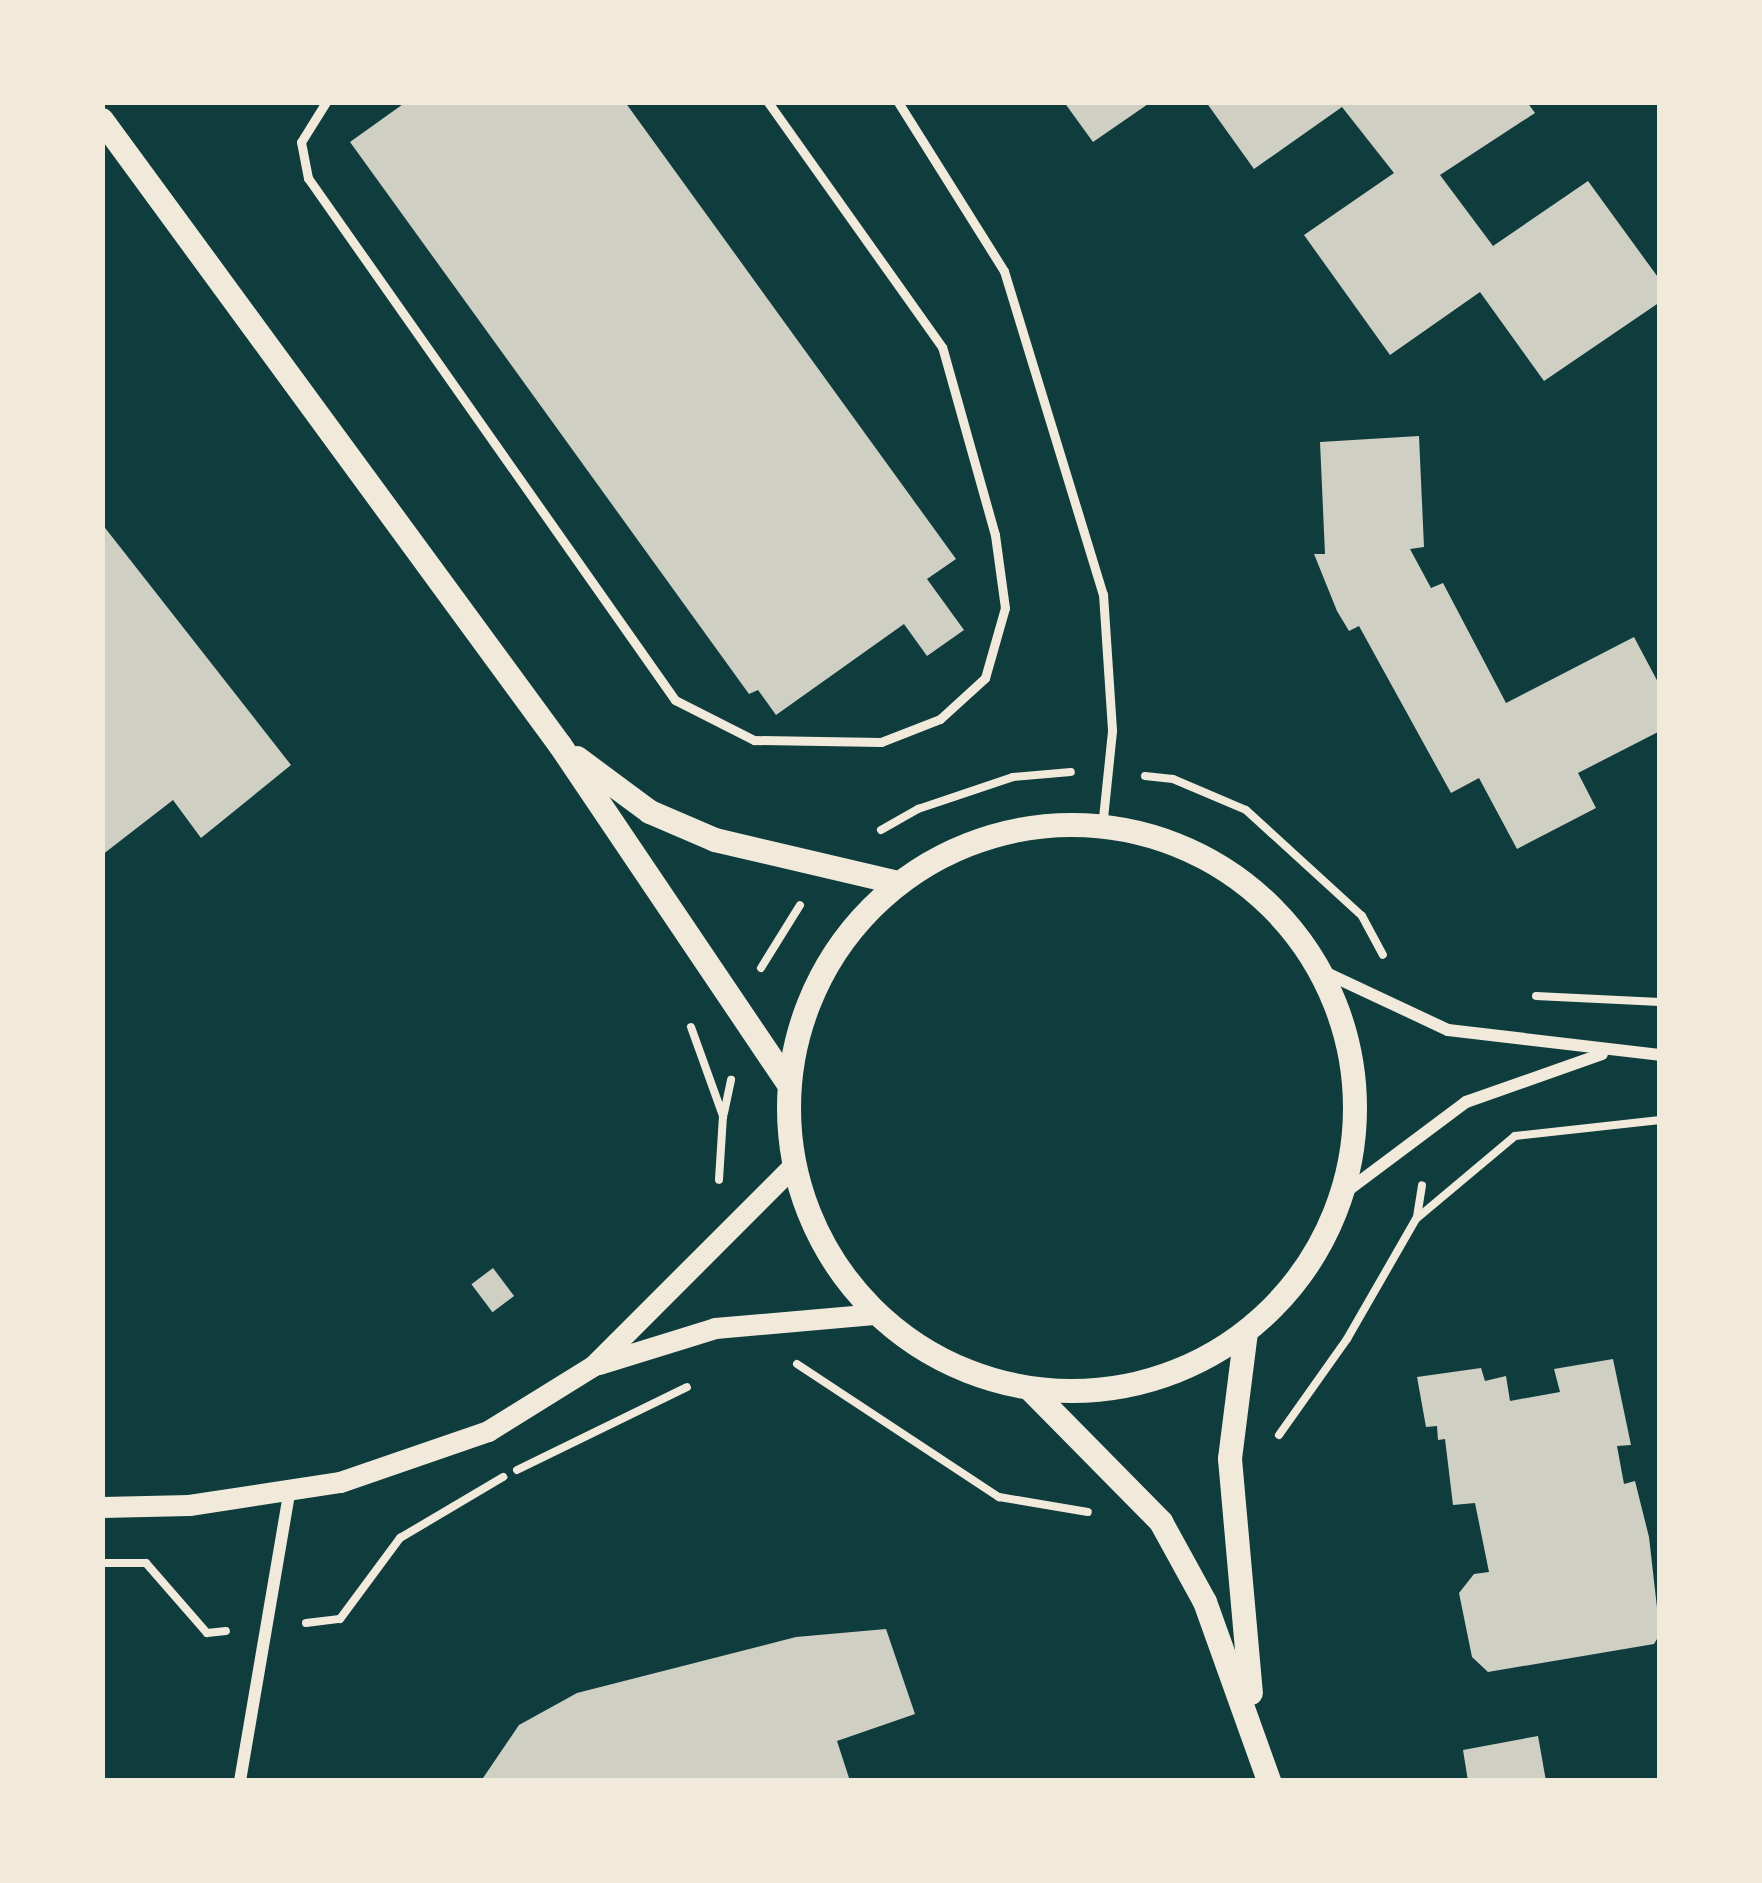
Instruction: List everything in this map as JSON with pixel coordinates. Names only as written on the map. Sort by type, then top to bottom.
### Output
[{"type":"main road","points":[[102,120],[560,745],[789,1084]]},
{"type":"main road","points":[[560,745],[650,812],[716,839],[899,884]]},
{"type":"main road","points":[[1059,825],[1102,826],[1206,858],[1291,926],[1322,971],[1355,1080],[1343,1194],[1310,1262],[1246,1332],[1144,1384],[1030,1389],[922,1350],[876,1314],[810,1221],[793,1166],[789,1084],[812,993],[864,915],[899,884],[975,842],[1059,825]]},
{"type":"main road","points":[[1246,1332],[1231,1473],[1254,1725]]},
{"type":"main road","points":[[1030,1389],[1148,1507],[1205,1603],[1254,1725],[1269,1781]]},
{"type":"street","points":[[1322,971],[1448,1030],[1660,1055]]},
{"type":"street","points":[[1343,1194],[1466,1102],[1609,1051]]},
{"type":"street","points":[[102,1507],[190,1505],[340,1482],[488,1431],[593,1366],[793,1166]]},
{"type":"street","points":[[593,1366],[715,1328],[876,1314]]},
{"type":"street","points":[[240,1781],[290,1489]]},
{"type":"lane","points":[[326,102],[301,142],[308,178],[675,700],[754,740],[881,742],[940,719],[985,678],[1005,608],[995,535],[942,347],[768,102]]},
{"type":"lane","points":[[898,102],[1004,271],[1102,594],[1108,772],[1102,826]]},
{"type":"path","points":[[721,1240],[723,1116],[751,987],[790,917],[833,867],[918,809],[1013,777],[1108,772],[1173,779],[1246,810],[1362,916],[1405,1011]]},
{"type":"path","points":[[1529,995],[1660,1002]]},
{"type":"path","points":[[688,1019],[723,1116]]},
{"type":"path","points":[[1231,1473],[1271,1447],[1348,1339],[1416,1219],[1514,1136],[1660,1120]]},
{"type":"path","points":[[1416,1219],[1426,1132]]},
{"type":"path","points":[[765,1322],[785,1356],[999,1497],[1095,1513],[1148,1507]]},
{"type":"path","points":[[102,1563],[146,1563],[207,1633],[340,1619],[400,1538],[467,1495],[700,1381]]},
{"type":"building","points":[[406,102],[625,102],[956,559],[927,579],[964,630],[927,656],[904,624],[776,715],[758,690],[749,694],[350,142]]},
{"type":"building","points":[[1064,102],[1151,102],[1093,142]]},
{"type":"building","points":[[1206,102],[1527,102],[1535,113],[1440,175],[1493,246],[1588,181],[1660,280],[1660,302],[1544,381],[1480,292],[1390,355],[1304,235],[1394,173],[1342,107],[1254,169]]},
{"type":"building","points":[[1419,436],[1424,547],[1410,549],[1431,588],[1443,583],[1506,703],[1634,637],[1660,686],[1660,731],[1578,773],[1596,808],[1517,849],[1479,778],[1451,793],[1359,626],[1349,631],[1337,611],[1314,554],[1325,554],[1320,442]]},
{"type":"building","points":[[102,524],[291,765],[201,838],[173,800],[102,855]]},
{"type":"building","points":[[493,1268],[514,1296],[493,1312],[471,1284]]},
{"type":"building","points":[[1613,1359],[1631,1445],[1617,1446],[1624,1484],[1635,1481],[1649,1537],[1660,1634],[1654,1644],[1488,1672],[1472,1657],[1459,1593],[1474,1574],[1489,1572],[1475,1503],[1453,1505],[1445,1439],[1438,1440],[1437,1426],[1426,1427],[1417,1377],[1481,1368],[1485,1381],[1506,1376],[1510,1401],[1560,1392],[1554,1369]]},
{"type":"building","points":[[886,1629],[915,1714],[837,1741],[850,1781],[481,1781],[519,1725],[577,1693],[796,1637]]},
{"type":"building","points":[[1538,1736],[1546,1781],[1468,1781],[1463,1750]]}]
